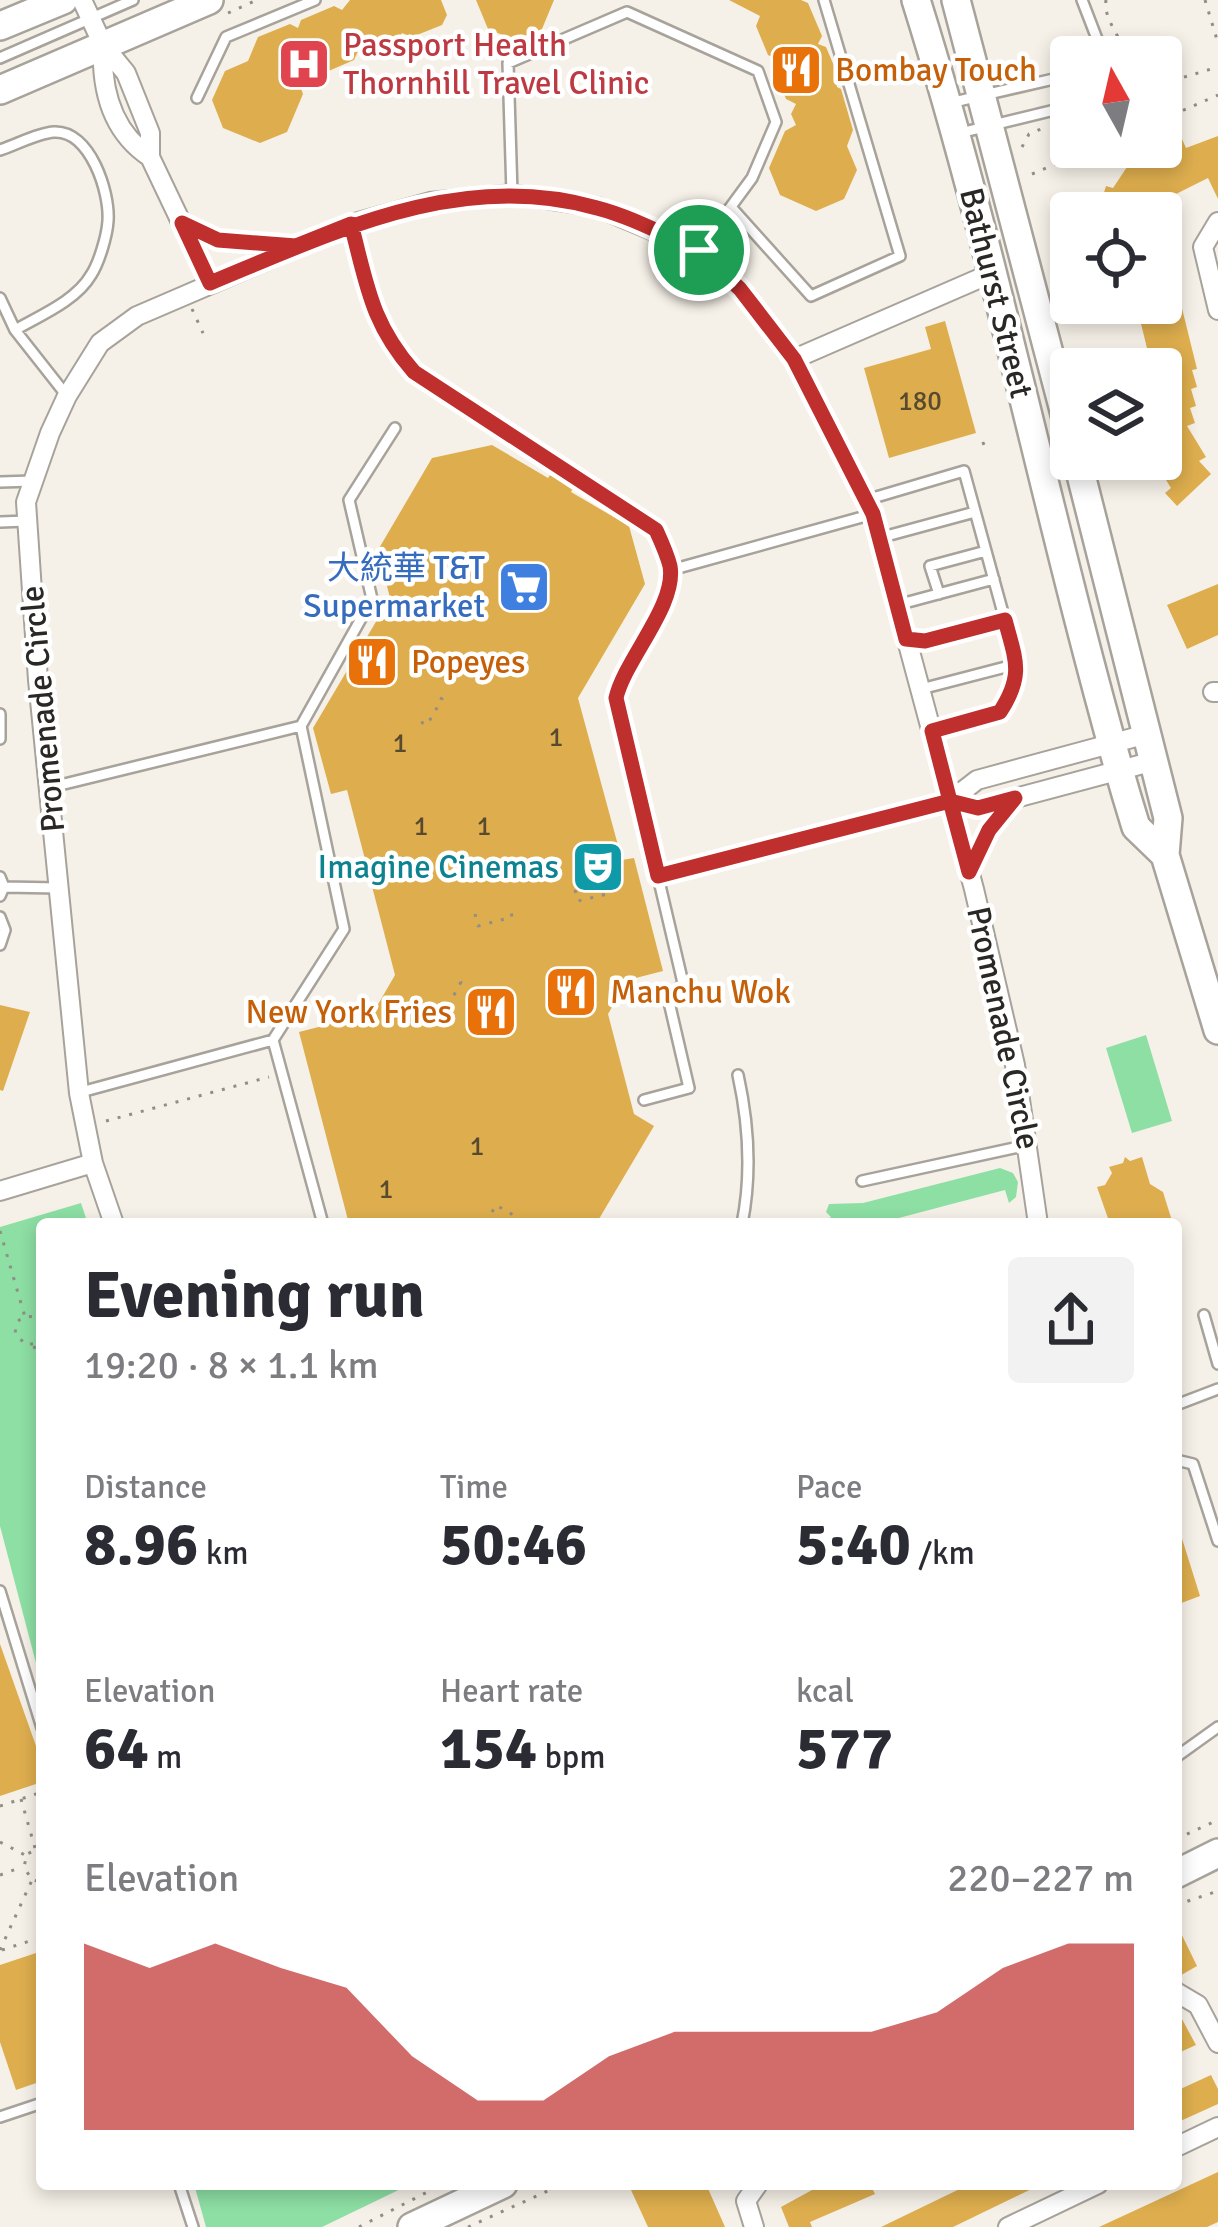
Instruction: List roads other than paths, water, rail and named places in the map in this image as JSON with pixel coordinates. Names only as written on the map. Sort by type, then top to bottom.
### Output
[{"type":"main road","points":[[0,26],[63,0]]},
{"type":"main road","points":[[0,90],[209,0]]},
{"type":"main road","name":"Bathurst Street","points":[[916,0],[949,104],[1115,757],[1136,826],[1165,855]]},
{"type":"main road","name":"Bathurst Street","points":[[956,0],[1050,356]]},
{"type":"main road","name":"Bathurst Street","points":[[1082,480],[1168,818],[1165,855],[1218,1030]]},
{"type":"main road","points":[[1182,1871],[1218,1853]]},
{"type":"main road","points":[[412,2227],[490,2190]]},
{"type":"street","points":[[87,9],[103,45],[102,83],[128,142],[150,157],[210,283]]},
{"type":"street","name":"Promenade Circle","points":[[112,1218],[93,1162],[79,1093],[38,680],[26,502],[33,481],[67,396],[100,343],[117,328],[351,224],[430,202],[512,194],[597,207],[699,250],[740,289],[794,359],[869,507],[879,538],[969,872],[1015,1065],[1037,1218]]},
{"type":"street","points":[[1218,222],[1203,247],[1218,310]]},
{"type":"street","points":[[182,223],[218,240],[296,246]]},
{"type":"street","points":[[794,359],[992,273]]},
{"type":"street","points":[[950,801],[978,808],[1150,747]]},
{"type":"street","points":[[950,801],[977,780],[1150,747]]},
{"type":"street","points":[[969,872],[989,830],[1015,798]]},
{"type":"street","points":[[0,1191],[93,1162]]},
{"type":"street","points":[[1182,1996],[1198,2005],[1218,2043]]},
{"type":"street","points":[[1182,2144],[1218,2127]]},
{"type":"street","points":[[754,2190],[746,2201],[754,2227]]},
{"type":"street","points":[[1008,2227],[1085,2190]]},
{"type":"lane","points":[[0,58],[87,9],[133,0]]},
{"type":"lane","points":[[197,98],[226,37],[315,0]]},
{"type":"lane","points":[[730,207],[812,296],[900,256],[824,0]]},
{"type":"lane","points":[[1082,0],[1097,36]]},
{"type":"lane","points":[[512,194],[508,63],[627,12],[758,70],[776,122],[752,178],[699,250]]},
{"type":"lane","points":[[949,104],[1050,80]]},
{"type":"lane","points":[[955,134],[1050,111]]},
{"type":"lane","points":[[0,150],[54,132],[74,136],[105,191],[108,222],[91,276],[68,299],[14,330]]},
{"type":"lane","points":[[351,224],[375,314],[389,343],[414,372],[656,530],[671,570],[660,610],[622,674],[616,698],[682,983],[669,1002],[689,1088],[644,1100]]},
{"type":"lane","points":[[0,298],[14,330],[67,396]]},
{"type":"lane","points":[[79,1093],[273,1040],[344,928],[301,726],[372,599],[349,500],[395,428]]},
{"type":"lane","points":[[671,570],[869,507],[964,471],[1017,664],[1016,687],[1000,712],[932,731]]},
{"type":"lane","points":[[0,482],[33,481]]},
{"type":"lane","points":[[879,538],[975,512]]},
{"type":"lane","points":[[0,522],[27,521]]},
{"type":"lane","points":[[938,594],[930,566],[986,551]]},
{"type":"lane","points":[[897,605],[994,579]]},
{"type":"lane","points":[[906,639],[925,641],[1005,620]]},
{"type":"lane","points":[[920,689],[1017,664]]},
{"type":"lane","points":[[0,714],[0,740]]},
{"type":"lane","points":[[52,787],[301,726]]},
{"type":"lane","points":[[1,887],[58,888]]},
{"type":"lane","points":[[0,916],[5,930],[0,945]]},
{"type":"lane","points":[[273,1040],[321,1218]]},
{"type":"lane","points":[[738,1076],[748,1147],[742,1218]]},
{"type":"lane","points":[[862,1181],[1028,1145]]},
{"type":"lane","points":[[1204,1315],[1218,1364]]},
{"type":"lane","points":[[1182,1403],[1218,1389]]},
{"type":"lane","points":[[1182,1461],[1193,1464],[1218,1541]]},
{"type":"lane","points":[[0,1592],[36,1709]]},
{"type":"lane","points":[[1182,1753],[1218,1727]]},
{"type":"lane","points":[[0,2117],[36,2105]]},
{"type":"lane","points":[[181,2190],[193,2227]]},
{"type":"place","name":"Passport Health Thornhill Travel Clinic","points":[[304,64]]},
{"type":"place","name":"Bombay Touch","points":[[796,70]]},
{"type":"place","name":"大統華 T&T Supermarket","points":[[524,587]]},
{"type":"place","name":"Popeyes","points":[[372,662]]},
{"type":"place","name":"Imagine Cinemas","points":[[598,867]]},
{"type":"place","name":"Manchu Wok","points":[[571,992]]},
{"type":"place","name":"New York Fries","points":[[491,1012]]}]
